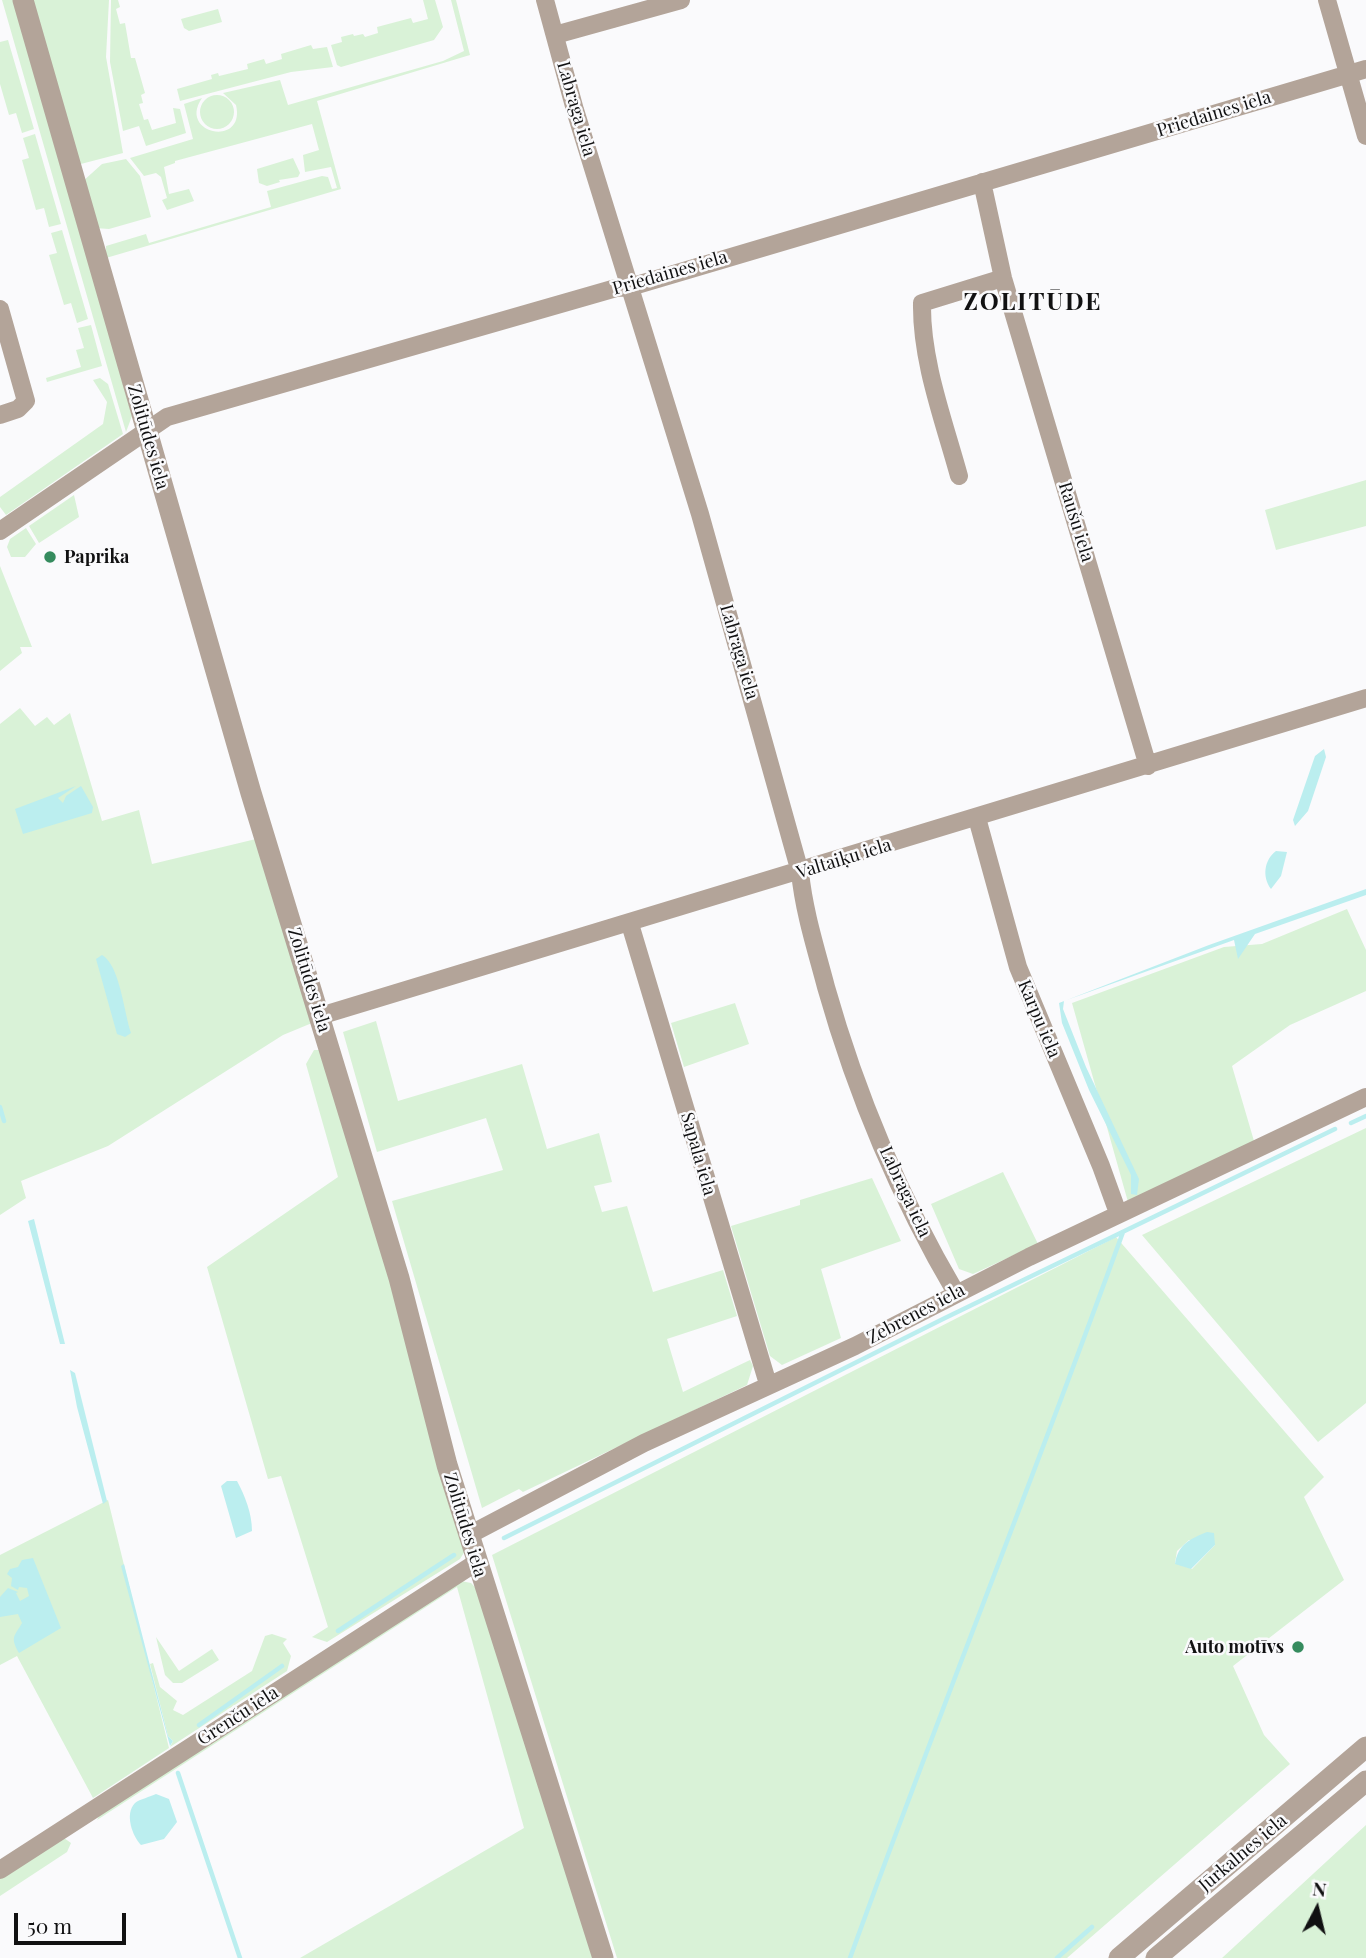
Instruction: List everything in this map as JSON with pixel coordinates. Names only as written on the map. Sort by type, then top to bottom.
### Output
[{"type":"street","name":"Zolitūdes iela","points":[[23,0],[250,793],[399,1278],[447,1465],[603,1958]]},
{"type":"street","name":"Labraga iela","points":[[545,0],[575,110],[700,514],[800,872],[802,897],[818,961],[859,1087],[912,1209],[956,1293]]},
{"type":"street","points":[[555,35],[681,0]]},
{"type":"street","points":[[1327,0],[1366,136]]},
{"type":"street","name":"Priedaines iela","points":[[0,531],[167,416],[616,288],[630,287],[1366,69]]},
{"type":"street","name":"Raušu iela","points":[[982,182],[1003,278],[1148,766]]},
{"type":"street","points":[[959,476],[921,325],[922,303],[1003,278]]},
{"type":"street","points":[[0,309],[26,398],[18,409],[0,415]]},
{"type":"street","name":"Valtaiķu iela","points":[[320,1016],[630,924],[1366,698]]},
{"type":"street","name":"Karpu iela","points":[[977,818],[1017,967],[1101,1166],[1118,1213]]},
{"type":"street","name":"Sapala iela","points":[[630,924],[768,1384]]},
{"type":"street","name":"Zebrenes iela","points":[[469,1535],[562,1485],[768,1384],[855,1346],[1118,1213],[1366,1097]]},
{"type":"street","name":"Grenču iela","points":[[0,1870],[477,1562]]},
{"type":"street","name":"Jūrkalnes iela","points":[[1119,1958],[1366,1747]]},
{"type":"street","name":"Jūrkalnes iela","points":[[1156,1958],[1366,1781]]},
{"type":"green space","points":[[2,0],[15,0],[132,416],[126,432]]},
{"type":"green space","points":[[30,0],[109,0],[106,57],[123,153],[77,165]]},
{"type":"green space","points":[[111,0],[118,0],[120,7],[116,9],[120,24],[125,23],[131,58],[135,58],[145,93],[141,95],[143,103],[139,104],[144,120],[148,119],[152,130],[176,123],[173,108],[180,109],[186,133],[146,146],[139,126],[123,131],[110,62]]},
{"type":"green space","points":[[423,0],[435,0],[443,27],[434,40],[341,67],[337,65],[331,45],[342,42],[341,37],[363,34],[365,37],[378,33],[377,27],[411,18],[413,23],[428,19]]},
{"type":"green space","points":[[451,0],[456,0],[470,55],[317,101],[341,189],[106,258],[106,246],[146,234],[149,243],[271,207],[267,191],[322,176],[328,177],[332,189],[337,188],[331,167],[305,172],[303,155],[319,150],[312,124],[175,161],[164,167],[169,194],[189,189],[194,201],[167,210],[162,200],[167,198],[161,177],[156,173],[144,176],[130,158],[193,139],[184,104],[202,98],[197,110],[198,120],[213,131],[223,131],[231,127],[236,119],[236,105],[223,93],[280,80],[288,105],[443,61],[464,51]]},
{"type":"green space","points":[[218,9],[222,22],[189,31],[184,28],[181,19]]},
{"type":"green space","points":[[8,40],[34,129],[22,133],[16,113],[9,115],[0,84],[0,42]]},
{"type":"green space","points":[[311,45],[313,49],[327,47],[333,67],[291,72],[180,101],[177,89],[212,79],[211,75],[218,73],[219,76],[248,69],[247,64],[264,59],[266,64],[282,59],[281,54]]},
{"type":"green space","points":[[217,95],[229,100],[234,112],[229,124],[217,129],[205,124],[200,112],[205,100]]},
{"type":"green space","points":[[35,134],[61,224],[49,227],[44,208],[36,210],[22,160],[29,158],[23,138]]},
{"type":"green space","points":[[293,158],[300,173],[298,177],[279,180],[280,182],[267,186],[259,183],[257,169]]},
{"type":"green space","points":[[126,159],[140,176],[151,217],[109,229],[95,228],[82,182],[102,164]]},
{"type":"green space","points":[[62,230],[88,319],[77,323],[71,303],[64,305],[49,255],[57,253],[51,233]]},
{"type":"green space","points":[[91,325],[102,366],[47,382],[46,378],[81,367],[76,350],[84,348],[78,328]]},
{"type":"green space","points":[[100,378],[108,384],[123,434],[6,515],[0,507],[0,497],[103,424],[107,402],[93,380]]},
{"type":"green space","points":[[1366,480],[1366,526],[1276,550],[1265,510]]},
{"type":"green space","points":[[74,495],[79,517],[39,543],[29,526]]},
{"type":"green space","points":[[26,528],[36,544],[25,557],[11,557],[7,547],[10,539]]},
{"type":"green space","points":[[0,566],[32,647],[20,647],[22,653],[0,671]]},
{"type":"green space","points":[[20,708],[35,726],[47,717],[54,725],[70,713],[102,821],[139,810],[152,864],[256,839],[312,1023],[283,1035],[108,1146],[21,1181],[26,1198],[0,1215],[0,724]]},
{"type":"green space","points":[[1347,909],[1366,950],[1366,991],[1290,1025],[1232,1066],[1254,1141],[1128,1202],[1072,1003],[1224,947],[1262,944]]},
{"type":"green space","points":[[735,1003],[749,1044],[684,1067],[671,1023]]},
{"type":"green space","points":[[376,1021],[398,1101],[522,1064],[547,1149],[599,1133],[612,1182],[594,1186],[602,1212],[627,1206],[653,1292],[723,1270],[737,1316],[667,1339],[683,1392],[750,1360],[753,1366],[747,1385],[523,1492],[519,1489],[482,1508],[392,1201],[503,1170],[486,1118],[377,1152],[343,1032]]},
{"type":"green space","points":[[314,1050],[319,1050],[352,1137],[465,1551],[460,1559],[327,1642],[312,1637],[328,1627],[281,1476],[268,1479],[207,1267],[338,1177],[306,1064]]},
{"type":"green space","points":[[1366,1128],[1366,1403],[1318,1442],[1142,1235]]},
{"type":"green space","points":[[1003,1172],[1038,1244],[973,1274],[959,1269],[931,1204]]},
{"type":"green space","points":[[872,1178],[901,1241],[821,1269],[841,1338],[782,1365],[770,1356],[731,1226],[800,1205],[800,1200]]},
{"type":"green space","points":[[1116,1237],[1324,1477],[1304,1497],[1344,1580],[1233,1666],[1264,1735],[1290,1764],[1067,1958],[617,1958],[492,1555]],"holes":[[[1189,1540],[1215,1545],[1192,1569],[1175,1563],[1177,1551]]]},
{"type":"green space","points":[[108,1500],[169,1748],[93,1798],[17,1656],[0,1665],[0,1555]]},
{"type":"green space","points":[[461,1581],[471,1583],[477,1589],[593,1958],[300,1958],[524,1828],[457,1587],[97,1820],[99,1816]]},
{"type":"green space","points":[[272,1634],[287,1639],[283,1643],[291,1656],[287,1671],[170,1747],[173,1741],[168,1736],[150,1664],[153,1663],[160,1687],[177,1701],[173,1710],[183,1715],[252,1671],[265,1636]]},
{"type":"green space","points":[[156,1637],[179,1671],[212,1649],[219,1660],[182,1683],[173,1683],[165,1675]]},
{"type":"green space","points":[[1366,1825],[1366,1958],[1222,1958]]},
{"type":"green space","points":[[64,1838],[71,1843],[67,1852],[0,1896],[0,1878]]},
{"type":"water","points":[[1324,749],[1326,757],[1308,811],[1295,826],[1293,820],[1315,756]]},
{"type":"water","points":[[76,786],[58,798],[63,803],[66,796],[81,786],[93,807],[92,813],[23,834],[15,809]]},
{"type":"water","points":[[1276,851],[1287,852],[1281,876],[1271,889],[1266,879],[1266,869],[1269,859]]},
{"type":"water","points":[[1366,889],[1366,895],[1255,934],[1238,959],[1234,940],[1066,1000]]},
{"type":"water","points":[[102,955],[113,969],[121,990],[131,1033],[125,1037],[117,1034],[96,959]]},
{"type":"water","points":[[1064,1001],[1063,1009],[1086,1067],[1139,1179],[1137,1195],[1131,1194],[1131,1175],[1089,1090],[1062,1023],[1059,1003]]},
{"type":"water","points":[[34,1219],[65,1344],[60,1344],[28,1221]]},
{"type":"water","points":[[70,1370],[75,1373],[107,1501],[103,1504],[77,1407]]},
{"type":"water","points":[[227,1481],[237,1481],[251,1518],[252,1531],[236,1538],[221,1486]]},
{"type":"water","points":[[1207,1532],[1214,1533],[1215,1545],[1191,1569],[1175,1564],[1186,1543]]},
{"type":"water","points":[[33,1558],[61,1628],[19,1653],[14,1637],[22,1623],[18,1614],[0,1617],[0,1597],[8,1588],[18,1592],[16,1593],[20,1601],[29,1596],[27,1588],[19,1587],[18,1590],[11,1586],[12,1578],[7,1574],[10,1569],[18,1567],[22,1560]]},
{"type":"water","points":[[124,1564],[168,1736],[173,1741],[170,1746],[121,1566]]},
{"type":"water","points":[[156,1794],[169,1799],[177,1822],[164,1839],[141,1845],[135,1837],[130,1813],[135,1803]]},
{"type":"waterway","points":[[0,1107],[4,1121]]},
{"type":"waterway","points":[[1351,1123],[1366,1116]]},
{"type":"waterway","points":[[504,1538],[945,1318],[1335,1129]]},
{"type":"waterway","points":[[850,1958],[1123,1232]]},
{"type":"waterway","points":[[338,1631],[454,1555]]},
{"type":"waterway","points":[[199,1725],[282,1666]]},
{"type":"waterway","points":[[178,1773],[240,1958]]},
{"type":"waterway","points":[[1057,1958],[1092,1927]]},
{"type":"place","name":"Paprika","points":[[50,557]]},
{"type":"place","name":"Auto motīvs","points":[[1298,1647]]},
{"type":"district","name":"ZOLITŪDE","points":[[1033,303]]}]
